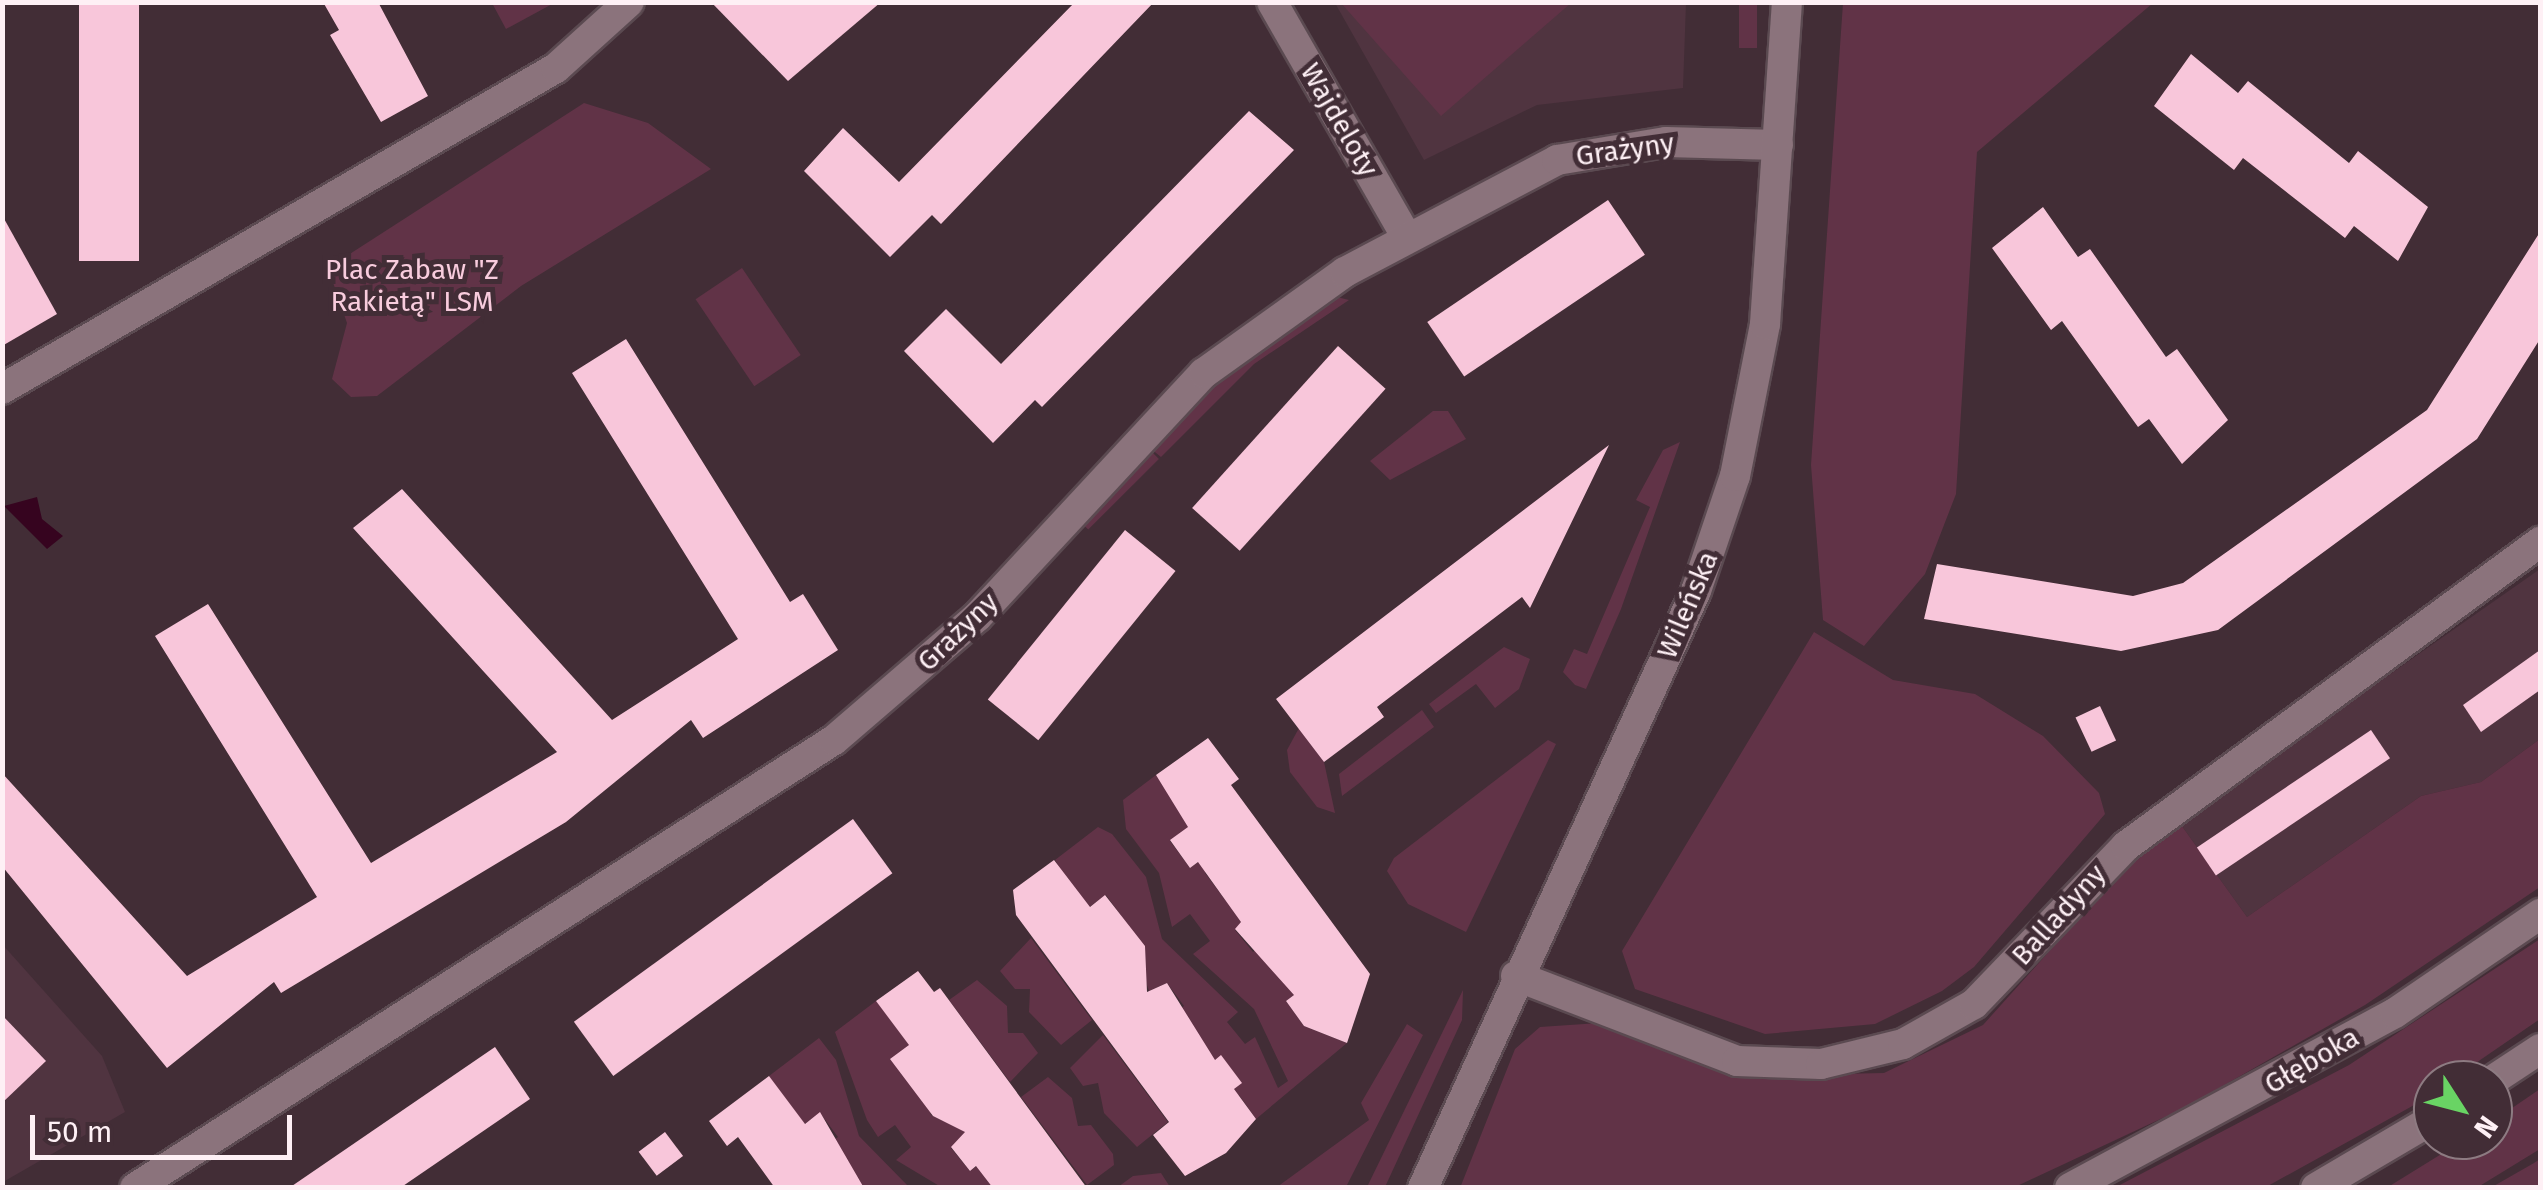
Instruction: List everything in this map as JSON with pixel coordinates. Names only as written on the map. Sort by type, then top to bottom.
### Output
[{"type":"street","points":[[2,389],[556,68],[628,2]]},
{"type":"street","name":"Wajdeloty","points":[[1272,2],[1406,236]]},
{"type":"street","name":"Wileńska","points":[[1431,1180],[1516,976],[1720,524],[1758,371],[1786,2]]},
{"type":"street","name":"Grażyny","points":[[148,1184],[834,740],[977,617],[1217,362],[1406,236],[1508,182],[1608,146],[1778,145]]},
{"type":"street","name":"Balladyny","points":[[1516,976],[1737,1060],[1820,1064],[1903,1044],[1974,1004],[2126,846],[2540,542]]},
{"type":"street","name":"Głęboka","points":[[2070,1188],[2396,1013],[2540,914]]},
{"type":"street","points":[[2513,1067],[2540,1049]]},
{"type":"street","points":[[2316,1188],[2413,1131]]},
{"type":"shaded area","points":[[1335,3],[1686,3],[1683,88],[1537,105],[1424,160]]},
{"type":"shaded area","points":[[37,497],[42,519],[63,536],[47,549],[4,506]]},
{"type":"shaded area","points":[[2540,569],[2540,739],[2481,782],[2421,796],[2247,917],[2179,822]]},
{"type":"shaded area","points":[[2,944],[102,1056],[125,1112],[3,1182]]},
{"type":"green space","points":[[492,3],[554,3],[506,29]]},
{"type":"green space","points":[[1341,3],[1571,3],[1441,116]]},
{"type":"green space","points":[[1739,3],[1757,3],[1757,48],[1739,48]]},
{"type":"green space","points":[[1843,3],[2153,3],[1977,152],[1956,494],[1925,574],[1864,646],[1823,620],[1811,465]]},
{"type":"green space","name":"Plac Zabaw \"Z Rakietą\" LSM","points":[[584,103],[648,123],[711,169],[521,286],[377,396],[351,397],[332,379],[347,323],[328,268]]},
{"type":"green space","points":[[742,268],[801,355],[754,386],[696,299]]},
{"type":"green space","points":[[1333,296],[1349,300],[1254,364],[1161,457],[1150,448],[1237,359]]},
{"type":"green space","points":[[1433,411],[1448,411],[1466,439],[1390,480],[1370,461]]},
{"type":"green space","points":[[1680,442],[1621,609],[1586,689],[1575,685],[1563,672],[1574,649],[1587,654],[1650,507],[1636,500],[1663,450]]},
{"type":"green space","points":[[1149,449],[1159,459],[1088,530],[1078,520]]},
{"type":"green space","points":[[1814,632],[1893,680],[1975,694],[2043,736],[2099,793],[2105,814],[1974,967],[1942,991],[1875,1024],[1765,1034],[1635,989],[1622,951]]},
{"type":"green space","points":[[1504,647],[1530,659],[1519,689],[1495,708],[1476,684],[1436,713],[1429,704]]},
{"type":"green space","points":[[1422,710],[1434,727],[1342,796],[1339,774]]},
{"type":"green space","points":[[1299,728],[1324,762],[1335,813],[1317,807],[1290,772],[1287,750]]},
{"type":"green space","points":[[2540,739],[2540,887],[2365,1005],[2184,1108],[2015,1187],[1460,1188],[1515,1049],[1540,1027],[1599,1023],[1745,1076],[1884,1073],[1983,1025],[2114,879],[2179,822],[2247,917],[2421,796],[2481,782]]},
{"type":"green space","points":[[1548,740],[1556,744],[1466,932],[1408,904],[1387,871],[1394,858]]},
{"type":"green space","points":[[1156,775],[1192,825],[1170,841],[1190,868],[1212,852],[1205,873],[1226,901],[1250,913],[1235,930],[1253,952],[1273,937],[1308,985],[1286,1001],[1304,1026],[1347,1043],[1256,1119],[1239,1095],[1223,1107],[1219,1101],[1241,1083],[1221,1056],[1199,1071],[1164,1022],[1184,1006],[1167,983],[1149,991],[1125,921],[1106,895],[1084,911],[1055,860],[1098,827],[1112,834],[1146,877],[1162,939],[1238,1012],[1227,1022],[1245,1044],[1255,1037],[1278,1088],[1288,1081],[1254,1009],[1193,954],[1210,941],[1190,914],[1172,927],[1159,873],[1126,829],[1123,800]]},
{"type":"green space","points":[[1031,938],[1092,1020],[1061,1045],[1029,1012],[1030,989],[1015,989],[1000,971]]},
{"type":"green space","points":[[2540,939],[2540,1019],[2480,1060],[2413,1060],[2413,1106],[2266,1187],[2116,1187],[2349,1065]]},
{"type":"green space","points":[[977,980],[1007,1006],[1008,1033],[1023,1033],[1038,1053],[1010,1082],[949,1000]]},
{"type":"green space","points":[[1463,990],[1462,1020],[1385,1187],[1367,1187]]},
{"type":"green space","points":[[876,1001],[907,1032],[931,1115],[943,1121],[955,1111],[968,1129],[951,1148],[970,1171],[991,1156],[993,1187],[941,1187],[896,1160],[911,1147],[895,1125],[878,1137],[867,1120],[835,1032]]},
{"type":"green space","points":[[1407,1024],[1423,1035],[1346,1187],[1277,1187],[1369,1120],[1361,1103]]},
{"type":"green space","points":[[1103,1035],[1168,1122],[1137,1147],[1104,1113],[1098,1083],[1083,1086],[1070,1068]]},
{"type":"green space","points":[[819,1038],[836,1060],[859,1136],[909,1187],[855,1187],[818,1152],[838,1137],[820,1113],[799,1128],[769,1076]]},
{"type":"green space","points":[[1048,1077],[1072,1098],[1078,1126],[1091,1125],[1113,1154],[1114,1165],[1087,1185],[1021,1097]]},
{"type":"green space","points":[[2540,1089],[2540,1149],[2478,1187],[2388,1187],[2432,1160],[2513,1160],[2513,1107]]},
{"type":"green space","points":[[2540,1159],[2540,1187],[2492,1187],[2534,1163]]},
{"type":"green space","points":[[1161,1173],[1170,1187],[1118,1187],[1133,1176]]},
{"type":"building","points":[[79,2],[139,2],[139,261],[79,261]]},
{"type":"building","points":[[323,2],[378,2],[428,96],[381,122],[330,35],[339,30]]},
{"type":"building","points":[[711,2],[881,2],[788,81]]},
{"type":"building","points":[[1075,2],[1154,2],[941,224],[932,215],[890,257],[804,171],[843,128],[899,182]]},
{"type":"building","points":[[2191,54],[2238,93],[2248,81],[2349,163],[2358,151],[2428,207],[2398,261],[2354,226],[2345,238],[2243,158],[2234,170],[2154,106]]},
{"type":"building","points":[[1249,111],[1294,150],[1042,407],[1035,400],[993,443],[904,351],[946,309],[1001,364]]},
{"type":"building","points":[[1608,200],[1645,255],[1464,377],[1427,322]]},
{"type":"building","points":[[2043,207],[2078,257],[2090,249],[2166,357],[2177,349],[2228,420],[2182,464],[2149,419],[2138,427],[2062,321],[2051,330],[1992,248]]},
{"type":"building","points":[[2,215],[57,314],[2,346]]},
{"type":"building","points":[[2540,232],[2540,339],[2477,439],[2218,630],[2121,651],[1924,619],[1937,564],[2133,596],[2183,583],[2427,410]]},
{"type":"building","points":[[626,339],[790,602],[803,594],[838,650],[703,738],[691,720],[566,822],[281,993],[274,982],[167,1068],[2,866],[2,773],[187,976],[317,897],[155,636],[208,604],[371,863],[557,752],[353,528],[402,489],[612,720],[738,639],[572,373]]},
{"type":"building","points":[[1338,346],[1386,389],[1240,551],[1192,508]]},
{"type":"building","points":[[1609,445],[1530,608],[1522,597],[1377,707],[1384,717],[1324,762],[1276,699]]},
{"type":"building","points":[[1125,530],[1176,571],[1038,740],[988,699]]},
{"type":"building","points":[[2540,650],[2540,690],[2481,732],[2463,705]]},
{"type":"building","points":[[2100,706],[2116,740],[2092,752],[2076,717]]},
{"type":"building","points":[[2371,730],[2390,758],[2216,876],[2197,847]]},
{"type":"building","points":[[1208,738],[1239,779],[1231,785],[1370,974],[1347,1043],[1304,1026],[1286,1001],[1294,995],[1235,929],[1241,922],[1198,862],[1190,868],[1170,840],[1188,827],[1156,775]]},
{"type":"building","points":[[853,819],[892,873],[613,1076],[574,1022]]},
{"type":"building","points":[[1054,860],[1090,907],[1105,895],[1145,946],[1147,992],[1167,983],[1215,1060],[1221,1055],[1242,1083],[1234,1089],[1256,1119],[1226,1153],[1185,1176],[1153,1135],[1169,1122],[1016,915],[1013,890]]},
{"type":"building","points":[[918,971],[934,992],[940,988],[1087,1188],[993,1188],[976,1166],[970,1171],[951,1147],[965,1132],[933,1116],[890,1059],[909,1045],[876,1001]]},
{"type":"building","points":[[2,1015],[46,1061],[2,1103]]},
{"type":"building","points":[[495,1047],[530,1099],[400,1188],[289,1188]]},
{"type":"building","points":[[769,1076],[805,1124],[820,1112],[864,1188],[775,1188],[738,1137],[727,1146],[709,1121]]},
{"type":"building","points":[[665,1132],[683,1156],[657,1176],[639,1152]]}]
